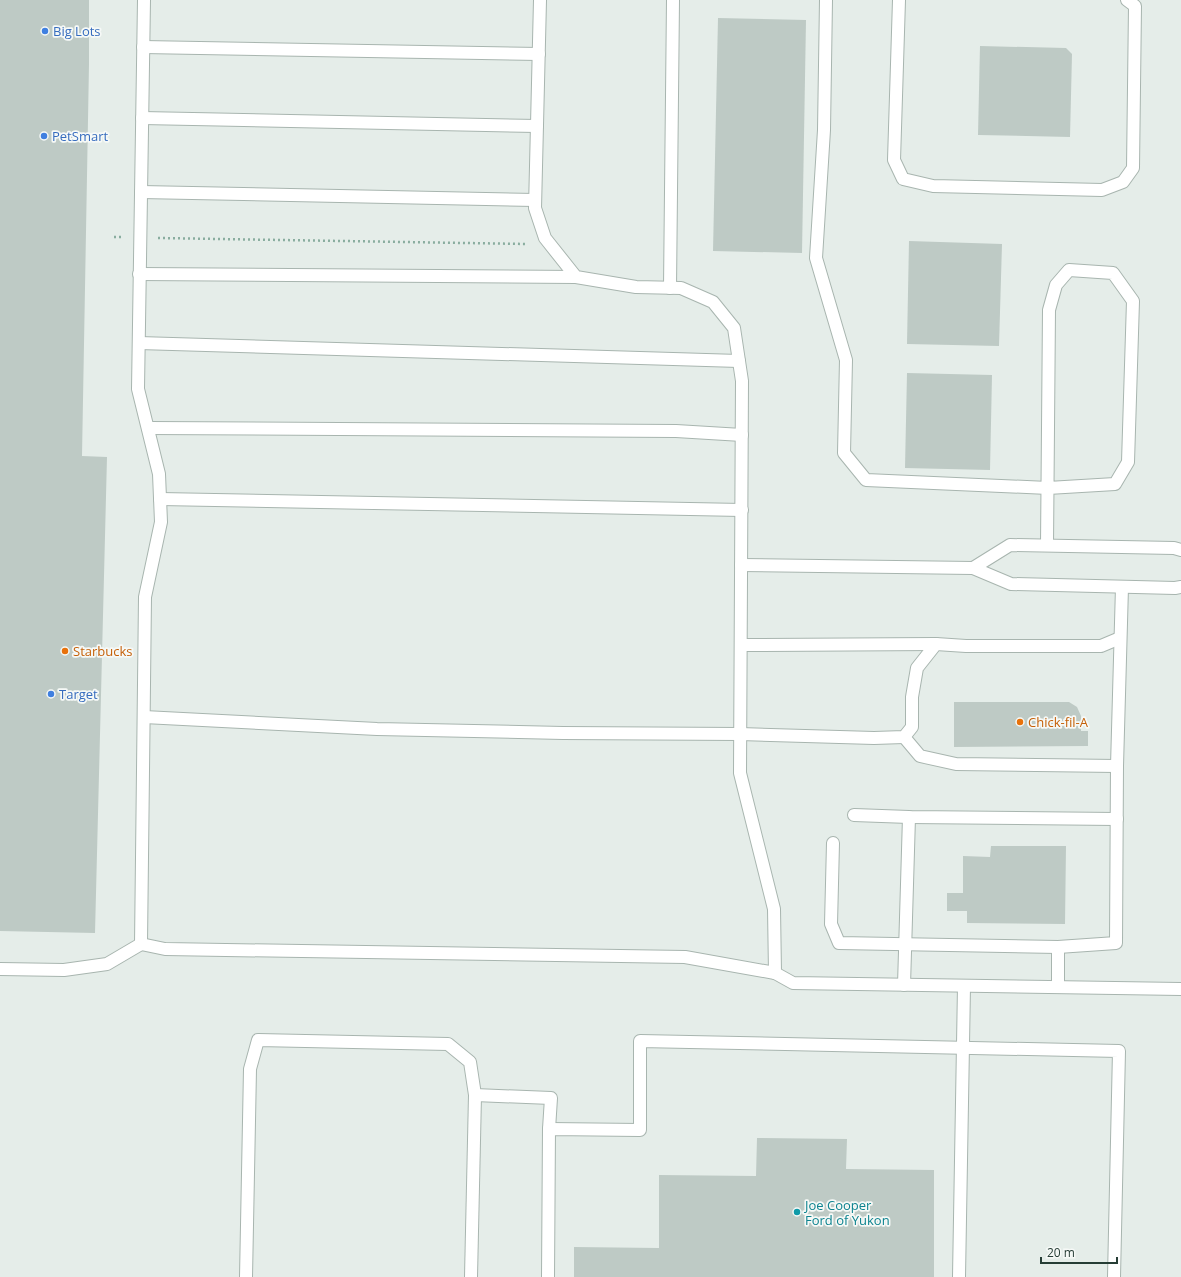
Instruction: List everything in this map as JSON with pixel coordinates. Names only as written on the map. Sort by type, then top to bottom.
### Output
[{"type":"lane","points":[[141,944],[146,597],[161,522],[159,474],[138,389],[144,0]]},
{"type":"lane","points":[[540,0],[535,208],[545,238],[576,277]]},
{"type":"lane","points":[[670,288],[673,0]]},
{"type":"lane","points":[[826,0],[824,130],[816,258],[846,360],[844,453],[866,480],[1048,488],[1116,484],[1128,462],[1132,301],[1113,273],[1069,270],[1056,285],[1048,310],[1048,488],[1046,545]]},
{"type":"lane","points":[[899,0],[894,160],[903,179],[933,186],[1102,190],[1123,182],[1133,168],[1135,6],[1126,0]]},
{"type":"lane","points":[[143,47],[539,54]]},
{"type":"lane","points":[[142,118],[537,126]]},
{"type":"lane","points":[[141,192],[535,200]]},
{"type":"lane","points":[[139,274],[576,277],[636,287],[681,288],[713,302],[734,328],[742,381],[740,773],[774,909],[775,973]]},
{"type":"lane","points":[[138,343],[739,361]]},
{"type":"lane","points":[[148,428],[676,431],[742,435]]},
{"type":"lane","points":[[160,498],[742,510]]},
{"type":"lane","points":[[973,568],[1010,545],[1174,548],[1181,550]]},
{"type":"lane","points":[[741,565],[973,568],[1011,584],[1181,587]]},
{"type":"lane","points":[[833,843],[831,924],[839,943],[1058,947],[1116,943],[1117,766],[1122,587]]},
{"type":"lane","points":[[741,645],[936,644],[966,646],[1101,646],[1120,638]]},
{"type":"lane","points":[[144,717],[377,729],[555,733],[740,734],[874,738],[904,737],[912,727],[912,697],[917,668],[936,644]]},
{"type":"lane","points":[[904,737],[920,756],[956,764],[1117,766]]},
{"type":"lane","points":[[854,815],[1117,819]]},
{"type":"lane","points":[[904,985],[909,817]]},
{"type":"lane","points":[[0,969],[64,970],[107,964],[141,944],[165,949],[684,957],[775,973],[793,983],[1181,989]]},
{"type":"lane","points":[[1058,947],[1058,987]]},
{"type":"lane","points":[[959,1277],[964,986]]},
{"type":"lane","points":[[246,1277],[250,1069],[258,1040],[448,1044],[470,1062],[475,1095],[471,1277]]},
{"type":"lane","points":[[549,1129],[640,1130],[640,1042],[1119,1051],[1114,1277]]},
{"type":"lane","points":[[475,1095],[551,1098],[549,1129],[548,1277]]},
{"type":"path","points":[[114,237],[529,244],[544,235]]},
{"type":"building","points":[[0,0],[89,0],[82,456],[107,457],[95,933],[0,931]]},
{"type":"building","points":[[718,18],[806,20],[802,253],[713,251]]},
{"type":"building","points":[[980,46],[1066,48],[1072,54],[1070,137],[978,135]]},
{"type":"building","points":[[909,241],[1002,244],[999,346],[907,344]]},
{"type":"building","points":[[907,373],[992,375],[990,470],[905,468]]},
{"type":"building","points":[[954,702],[1069,702],[1077,707],[1081,716],[1081,731],[1088,731],[1088,746],[954,747]]},
{"type":"building","points":[[991,846],[1066,846],[1065,924],[967,923],[967,911],[947,911],[947,893],[963,893],[963,856],[990,857]]},
{"type":"building","name":"Joe Cooper Ford of Yukon","points":[[757,1138],[847,1139],[846,1169],[934,1170],[934,1277],[574,1277],[574,1247],[659,1248],[659,1175],[756,1176]]},
{"type":"place","name":"Big Lots","points":[[45,31]]},
{"type":"place","name":"PetSmart","points":[[44,136]]},
{"type":"place","name":"Starbucks","points":[[65,651]]},
{"type":"place","name":"Target","points":[[51,694]]},
{"type":"place","name":"Chick-fil-A","points":[[1020,722]]},
{"type":"place","name":"Joe Cooper Ford of Yukon","points":[[797,1212]]}]
